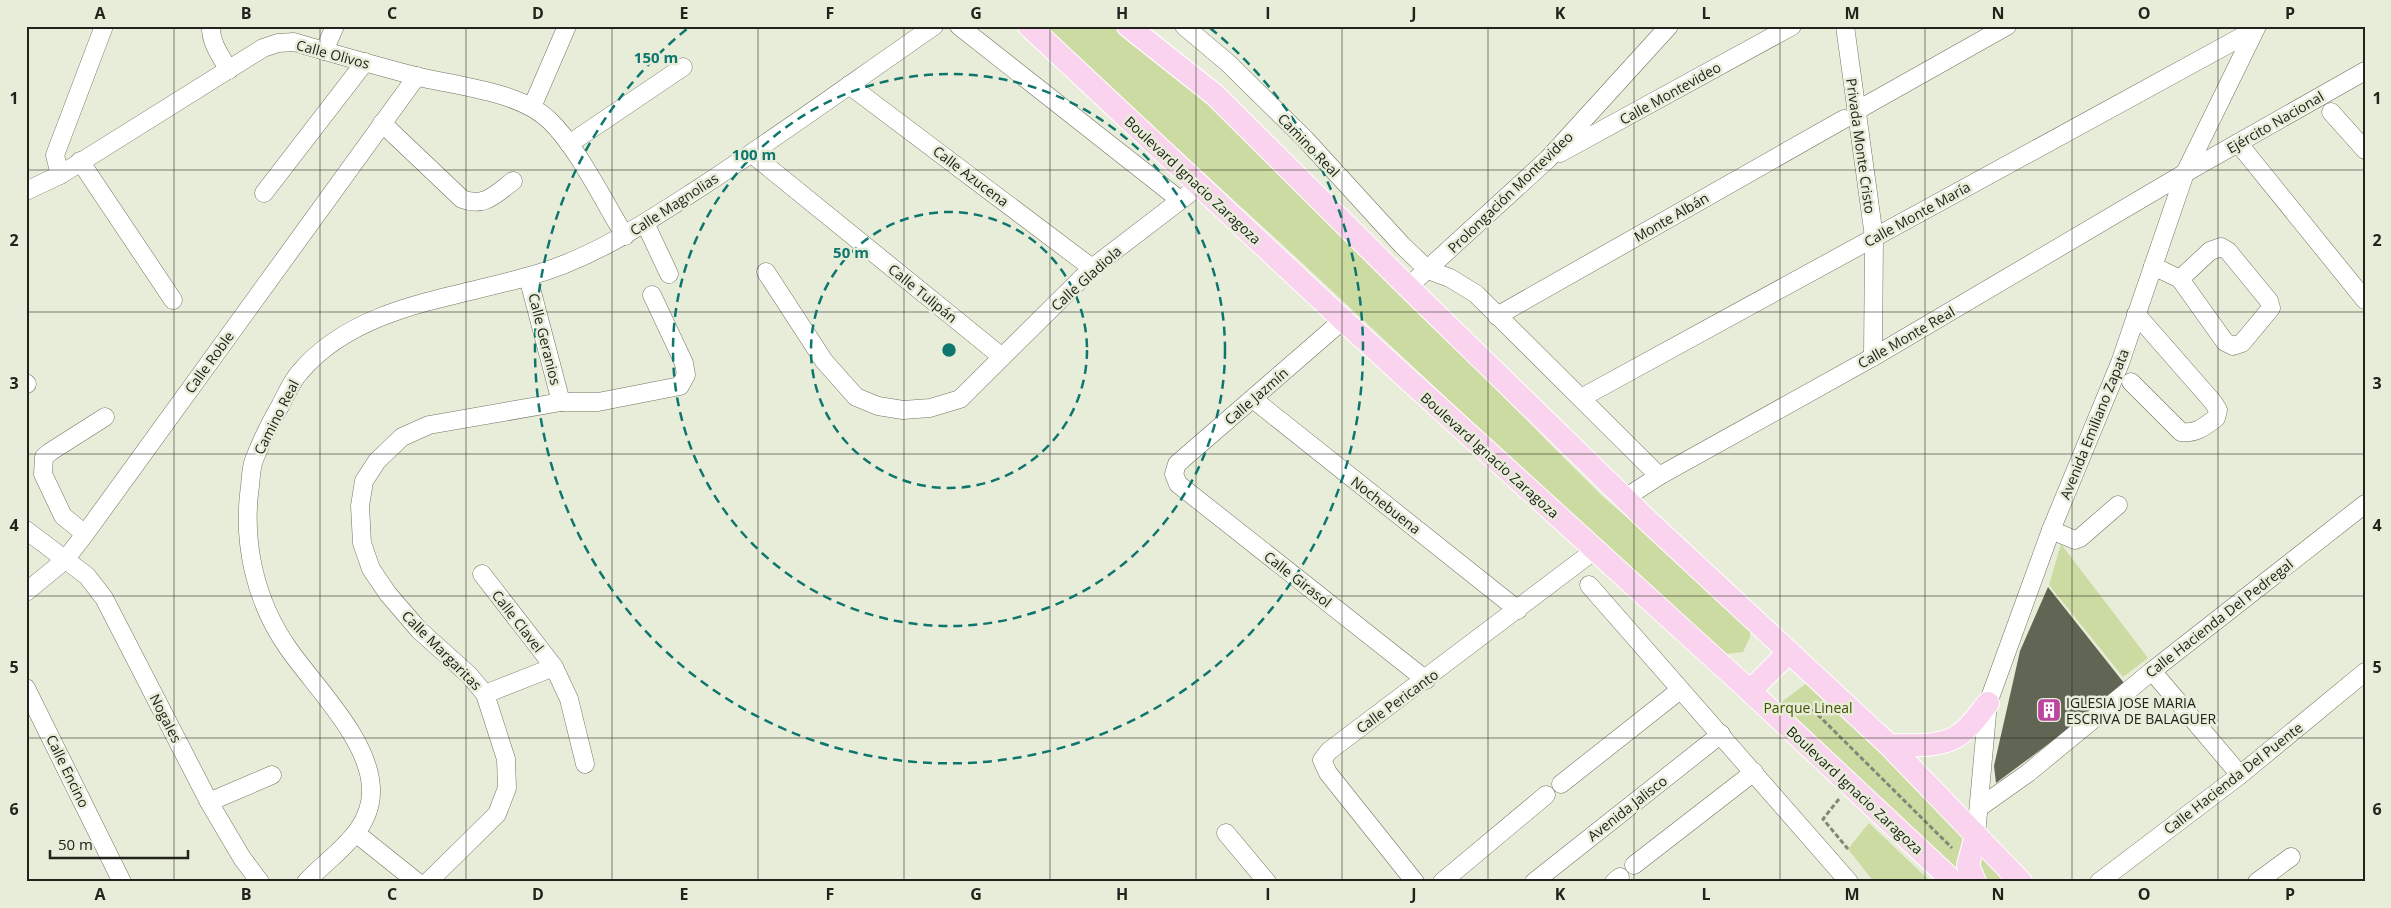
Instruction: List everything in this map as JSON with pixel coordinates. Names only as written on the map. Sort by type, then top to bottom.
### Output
[{"type":"main road","name":"Boulevard Ignacio Zaragoza","points":[[1029,26],[1342,320],[1750,691],[1954,882]]},
{"type":"main road","points":[[1128,26],[1215,95],[1408,287],[1625,498],[1889,745],[2021,882]]},
{"type":"main road","points":[[1750,691],[1789,652]]},
{"type":"main road","points":[[1889,745],[1919,745],[1942,742],[1958,737],[1969,727],[1988,702]]},
{"type":"main road","points":[[1975,882],[1968,865],[1976,835]]},
{"type":"street","points":[[60,175],[55,155],[104,26]]},
{"type":"street","points":[[211,26],[210,33],[219,54],[229,70]]},
{"type":"street","points":[[324,51],[335,26]]},
{"type":"street","points":[[532,107],[567,26]]},
{"type":"street","name":"Calle Magnolias","points":[[569,144],[625,236],[752,154],[934,26]]},
{"type":"street","points":[[959,26],[1180,200]]},
{"type":"street","name":"Camino Real","points":[[1184,26],[1228,63],[1306,140],[1402,245],[1428,270]]},
{"type":"street","name":"Prolongación Montevideo","points":[[1408,287],[1548,159],[1668,26]]},
{"type":"street","name":"Calle Montevideo","points":[[1548,159],[1792,26]]},
{"type":"street","name":"Privada Monte Cristo","points":[[1845,26],[1850,115],[1874,237],[1872,357]]},
{"type":"street","name":"Monte Albán","points":[[1497,316],[2006,26]]},
{"type":"street","name":"Avenida Emiliano Zapata","points":[[1976,835],[1988,702],[2051,530],[2120,363],[2185,173],[2255,28]]},
{"type":"street","name":"Calle Monte María","points":[[1581,398],[2255,28]]},
{"type":"street","name":"Calle Olivos","points":[[26,192],[60,175],[264,48],[278,42],[294,42],[417,76],[486,90],[532,107],[550,121],[569,144]]},
{"type":"street","points":[[264,193],[365,62]]},
{"type":"street","points":[[569,144],[683,67]]},
{"type":"street","name":"Ejército Nacional","points":[[2185,173],[2365,71]]},
{"type":"street","name":"Calle Roble","points":[[26,592],[65,560],[85,534],[417,76]]},
{"type":"street","name":"Calle Azucena","points":[[849,85],[1092,268]]},
{"type":"street","points":[[2331,112],[2365,150]]},
{"type":"street","points":[[382,122],[462,200],[473,204],[485,202],[513,181]]},
{"type":"street","points":[[2238,143],[2365,300]]},
{"type":"street","name":"Calle Tulipán","points":[[752,154],[1002,357]]},
{"type":"street","points":[[80,161],[173,300]]},
{"type":"street","name":"Calle Monte Real","points":[[1625,498],[1659,476],[1872,357],[2185,173]]},
{"type":"street","name":"Calle Gladiola","points":[[766,272],[824,361],[856,397],[878,406],[903,410],[930,408],[960,399],[1092,268],[1199,186]]},
{"type":"street","points":[[645,223],[669,274]]},
{"type":"street","name":"Camino Real","points":[[306,882],[357,834],[366,814],[371,789],[364,757],[347,728],[286,645],[259,594],[250,555],[248,503],[253,462],[275,415],[298,374],[329,344],[380,316],[442,298],[528,277],[581,259],[625,236]]},
{"type":"street","points":[[2153,266],[2180,279],[2225,342],[2233,346],[2242,343],[2271,308],[2269,301],[2228,251],[2221,247],[2210,251],[2180,279]]},
{"type":"street","points":[[1428,270],[1450,278],[1476,294],[1659,476]]},
{"type":"street","name":"Calle Geranios","points":[[528,277],[561,402]]},
{"type":"street","name":"Calle Margaritas","points":[[428,882],[497,814],[507,788],[506,759],[485,694],[469,675],[419,630],[388,594],[371,569],[362,543],[360,506],[364,481],[377,461],[402,437],[429,425],[561,402],[598,402],[680,386],[686,375],[684,363],[652,295]]},
{"type":"street","points":[[2131,382],[2181,432],[2191,434],[2198,432],[2216,418],[2218,410],[2213,402],[2136,314]]},
{"type":"street","name":"Calle Jazmín","points":[[1174,474],[1177,464],[1342,320]]},
{"type":"street","name":"Nochebuena","points":[[1253,399],[1518,610]]},
{"type":"street","points":[[85,534],[63,516],[43,474],[42,465],[44,457],[50,452],[105,417]]},
{"type":"street","name":"Calle Girasol","points":[[1174,474],[1178,484],[1426,680]]},
{"type":"street","name":"Calle Hacienda Del Pedregal","points":[[1980,807],[2028,773],[2152,671],[2365,504]]},
{"type":"street","points":[[2051,530],[2075,540],[2080,538],[2118,505]]},
{"type":"street","name":"Nogales","points":[[26,530],[87,576],[104,598],[209,802],[242,858],[260,882]]},
{"type":"street","name":"Calle Pericanto","points":[[1415,882],[1328,773],[1322,760],[1329,751],[1426,680],[1595,550]]},
{"type":"street","name":"Calle Clavel","points":[[482,574],[554,667],[569,699],[585,764]]},
{"type":"street","points":[[1589,585],[1849,882]]},
{"type":"street","name":"Calle Clavel","points":[[485,694],[554,667]]},
{"type":"street","points":[[2152,671],[2240,774]]},
{"type":"street","name":"Calle Hacienda Del Puente","points":[[2099,882],[2240,774],[2365,672]]},
{"type":"street","name":"Calle Encino","points":[[26,688],[122,882]]},
{"type":"street","points":[[1561,784],[1680,690]]},
{"type":"street","name":"Avenida Jalisco","points":[[1534,882],[1721,734]]},
{"type":"street","points":[[1634,865],[1754,772]]},
{"type":"street","points":[[209,802],[272,776]]},
{"type":"street","points":[[1442,882],[1546,795]]},
{"type":"street","points":[[1226,833],[1267,882]]},
{"type":"street","points":[[357,834],[417,882]]},
{"type":"street","points":[[2257,882],[2291,857]]},
{"type":"path","points":[[1807,704],[1955,852]]},
{"type":"path","points":[[1848,849],[1823,818],[1850,785]]},
{"type":"green space","points":[[1044,26],[1123,26],[1167,58],[1601,495],[1750,623],[1750,637],[1743,652],[1724,654],[1714,648],[1298,259]]},
{"type":"green space","points":[[2061,544],[2148,658],[2123,677],[2049,585]]},
{"type":"green space","name":"Parque Lineal","points":[[1808,682],[1964,834],[1958,874],[1779,704]]},
{"type":"green space","points":[[1869,823],[1931,882],[1874,882],[1848,849]]},
{"type":"green space","points":[[1982,846],[2016,882],[1984,882],[1975,862]]},
{"type":"building","name":"IGLESIA JOSE MARIA ESCRIVA DE BALAGUER","points":[[2048,587],[2124,683],[2059,736],[1996,783],[1994,766],[2020,651]]},
{"type":"place","name":"IGLESIA JOSE MARIA ESCRIVA DE BALAGUER","points":[[2049,710]]}]
